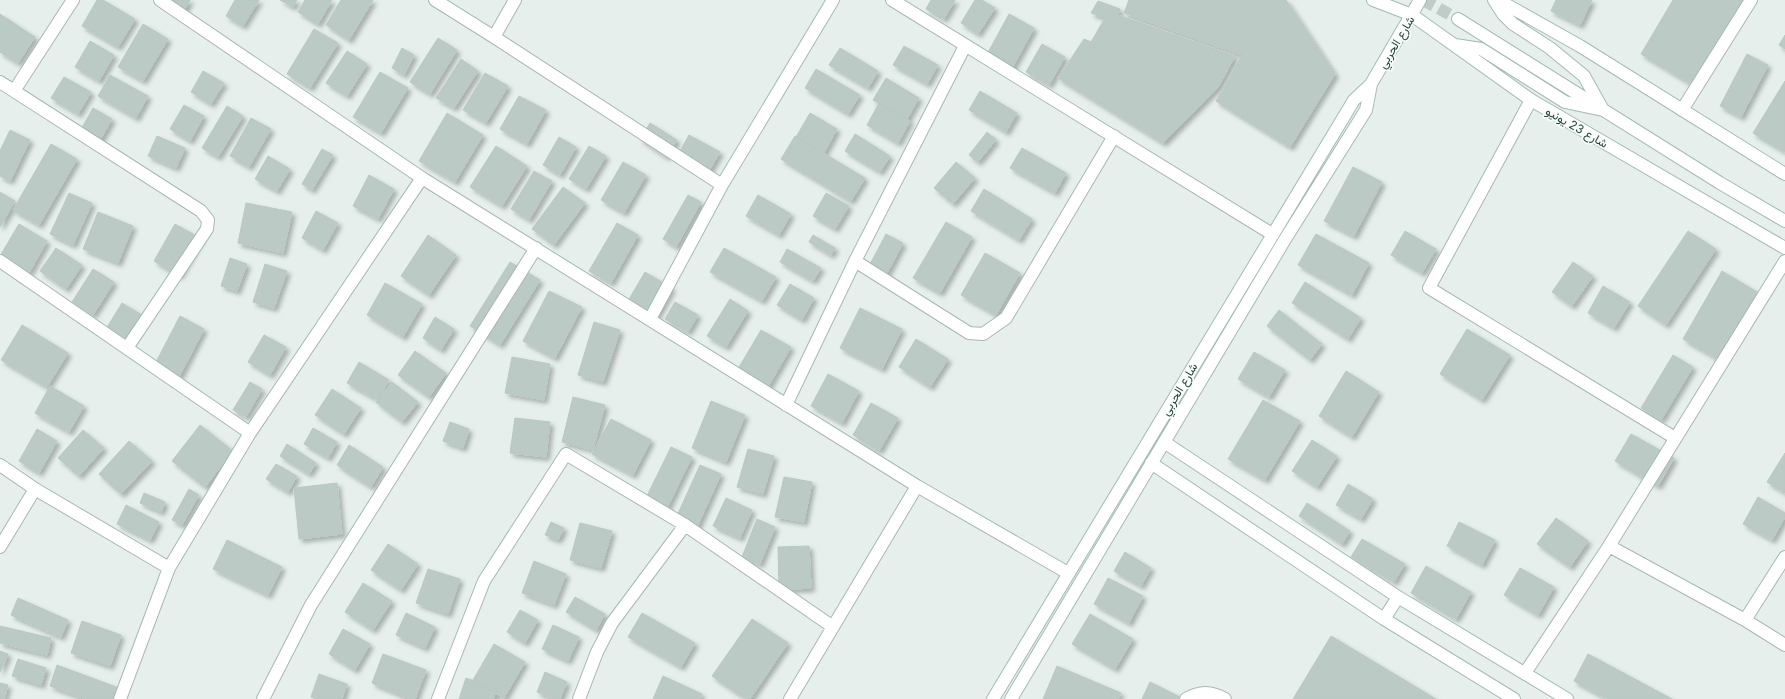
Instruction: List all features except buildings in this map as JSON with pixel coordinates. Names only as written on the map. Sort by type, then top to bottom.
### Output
[{"type":"street","points":[[14,91],[73,0]]},
{"type":"street","points":[[160,0],[422,178],[917,486],[1068,573]]},
{"type":"street","points":[[435,0],[722,185]]},
{"type":"street","points":[[494,37],[515,0]]},
{"type":"street","points":[[650,319],[722,185],[833,0]]},
{"type":"street","points":[[892,0],[1272,234]]},
{"type":"street","name":"شارع 23 يونيو","points":[[1373,0],[1412,15],[1531,100],[1785,248]]},
{"type":"street","name":"شارع الحربي","points":[[993,699],[1272,234],[1354,100],[1371,84],[1420,0]]},
{"type":"street","points":[[1494,0],[1503,14],[1513,24],[1550,48],[1584,76],[1603,110]]},
{"type":"street","points":[[1498,0],[1580,46],[1785,174]]},
{"type":"street","points":[[1682,110],[1751,0]]},
{"type":"street","points":[[1458,19],[1720,183],[1785,221]]},
{"type":"street","points":[[1454,45],[1481,49],[1564,102],[1603,110]]},
{"type":"street","points":[[786,404],[855,261],[965,46]]},
{"type":"street","points":[[0,82],[201,211],[208,220],[207,229],[127,348]]},
{"type":"street","name":"شارع الحربي","points":[[1011,699],[1284,241],[1366,110],[1371,84]]},
{"type":"street","points":[[1531,100],[1428,288],[1675,438]]},
{"type":"street","points":[[855,261],[969,333],[983,334],[1006,318],[1114,136]]},
{"type":"street","points":[[120,699],[169,568],[250,433],[422,178]]},
{"type":"street","points":[[263,699],[311,605],[536,248]]},
{"type":"street","points":[[0,261],[250,433]]},
{"type":"street","points":[[1525,673],[1609,546],[1785,261]]},
{"type":"street","points":[[1164,442],[1398,597],[1567,699]]},
{"type":"street","points":[[438,699],[484,581],[566,454],[684,525],[833,627]]},
{"type":"street","points":[[1151,464],[1384,619],[1514,699]]},
{"type":"street","points":[[0,465],[35,488],[169,568]]},
{"type":"street","points":[[790,699],[917,486]]},
{"type":"street","points":[[0,547],[35,488]]},
{"type":"street","points":[[579,699],[597,652],[612,622],[684,525]]},
{"type":"street","points":[[1609,546],[1745,620],[1785,645]]},
{"type":"street","points":[[1745,620],[1785,556]]},
{"type":"street","points":[[1384,619],[1398,597]]},
{"type":"street","points":[[1186,699],[1194,694],[1207,692],[1225,699]]},
{"type":"tunnel","points":[[1423,0],[1458,19]]}]
